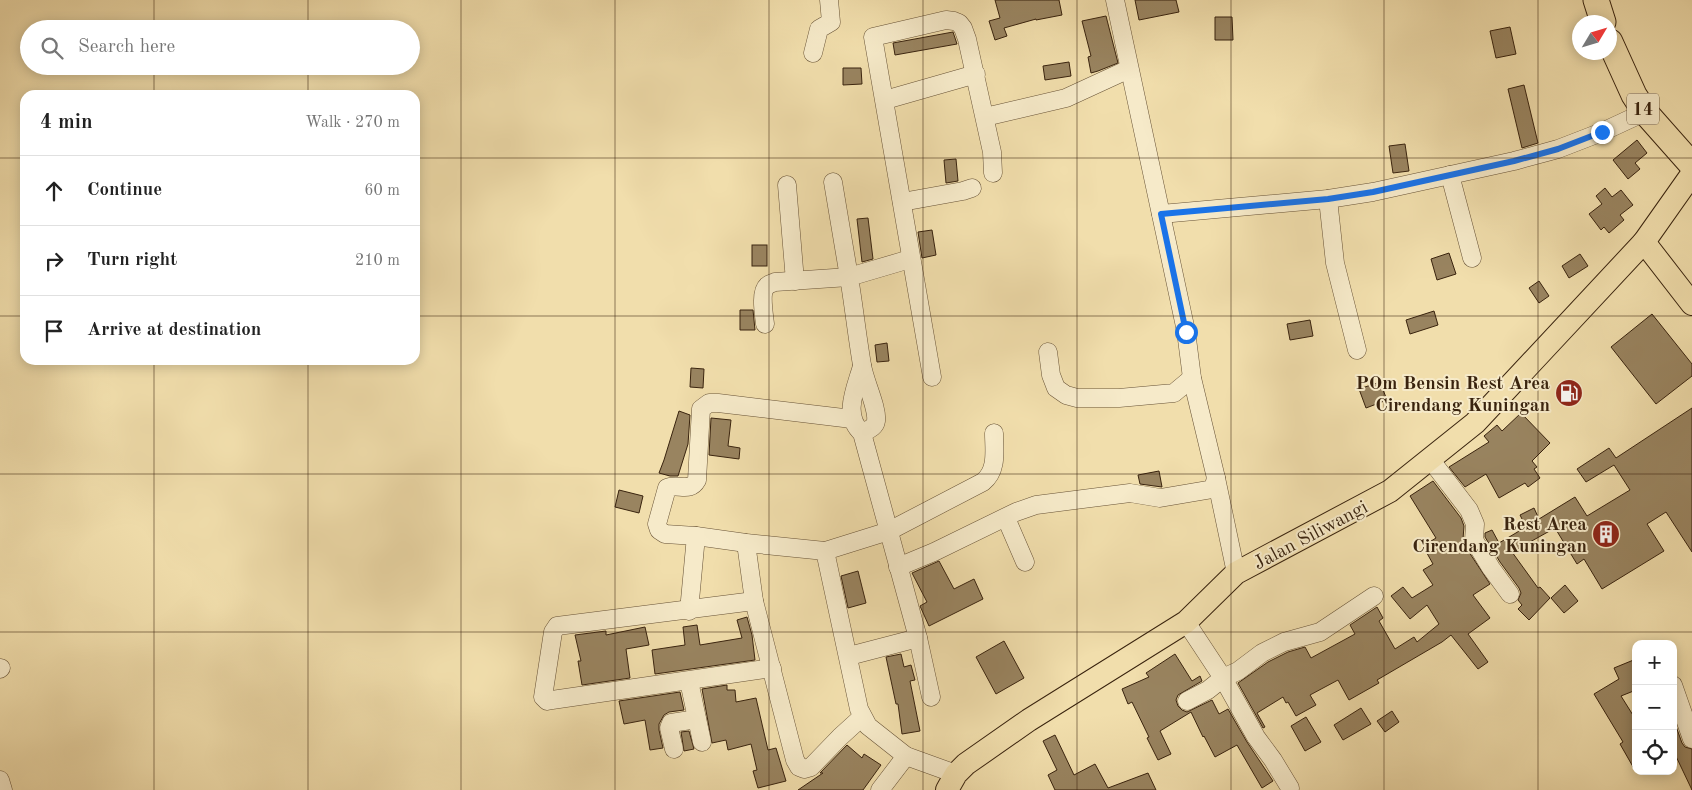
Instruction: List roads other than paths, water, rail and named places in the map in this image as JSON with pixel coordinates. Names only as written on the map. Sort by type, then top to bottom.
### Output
[{"type":"highway","points":[[1596,0],[1601,15]]},
{"type":"highway","name":"14","points":[[1617,57],[1634,95],[1645,112],[1692,165]]},
{"type":"main road","name":"Jalan Siliwangi","points":[[951,782],[966,764],[1029,720],[1186,622],[1236,573],[1390,491],[1475,423],[1644,242],[1692,174]]},
{"type":"main road","points":[[1644,242],[1692,304]]},
{"type":"street","points":[[813,53],[819,29],[831,22],[829,0]]},
{"type":"street","points":[[1115,0],[1186,332],[1192,378],[1236,573]]},
{"type":"street","points":[[932,377],[910,259],[873,36],[946,20],[954,21],[963,28],[976,74],[985,117],[992,152],[993,173]]},
{"type":"street","points":[[985,117],[1066,98],[1129,69]]},
{"type":"street","points":[[885,100],[976,74]]},
{"type":"street","points":[[1161,214],[1328,199],[1373,192],[1514,161],[1558,149],[1602,132],[1645,112]]},
{"type":"street","points":[[1450,175],[1472,258]]},
{"type":"street","points":[[832,182],[862,366],[875,412],[876,421],[874,426],[869,430],[857,426],[718,403],[705,404],[701,409],[698,480],[695,485],[688,488],[671,486],[667,488],[657,524],[659,530],[665,534],[825,551],[889,531],[989,478],[994,460],[994,432]]},
{"type":"street","points":[[787,184],[795,282]]},
{"type":"street","points":[[902,202],[972,188]]},
{"type":"street","points":[[1328,199],[1337,271],[1357,350]]},
{"type":"street","points":[[765,324],[764,290],[767,285],[775,282],[849,278],[910,259]]},
{"type":"street","points":[[1048,352],[1051,375],[1056,388],[1066,395],[1077,398],[1119,398],[1174,393],[1192,378]]},
{"type":"street","points":[[862,366],[851,409],[889,531],[918,638],[931,697]]},
{"type":"street","points":[[1430,459],[1469,510],[1475,524],[1474,540],[1510,594]]},
{"type":"street","points":[[898,568],[1016,512],[1036,506],[1130,493],[1160,498],[1213,489],[1216,478]]},
{"type":"street","points":[[1006,518],[1025,562]]},
{"type":"street","points":[[690,610],[696,536]]},
{"type":"street","points":[[746,543],[754,601],[798,767],[804,769],[811,767],[862,717]]},
{"type":"street","points":[[825,551],[862,717],[868,726],[906,756],[951,782]]},
{"type":"street","points":[[1187,701],[1208,690],[1223,678],[1238,671],[1262,653],[1284,642],[1320,632],[1374,596]]},
{"type":"street","points":[[754,601],[557,626],[553,632],[544,697],[547,701],[772,668]]},
{"type":"street","points":[[1186,622],[1223,678],[1256,738],[1273,760],[1290,788]]},
{"type":"street","points":[[849,656],[918,638]]},
{"type":"street","points":[[689,681],[702,742]]},
{"type":"street","points":[[1677,696],[1692,739]]},
{"type":"street","points":[[674,749],[669,728],[671,723],[697,719]]},
{"type":"street","points":[[880,790],[906,756]]},
{"type":"street","points":[[0,780],[3,790]]},
{"type":"place","name":"POm Bensin Rest Area Cirendang Kuningan","points":[[1569,393]]},
{"type":"place","name":"Rest Area Cirendang Kuningan","points":[[1606,534]]}]
